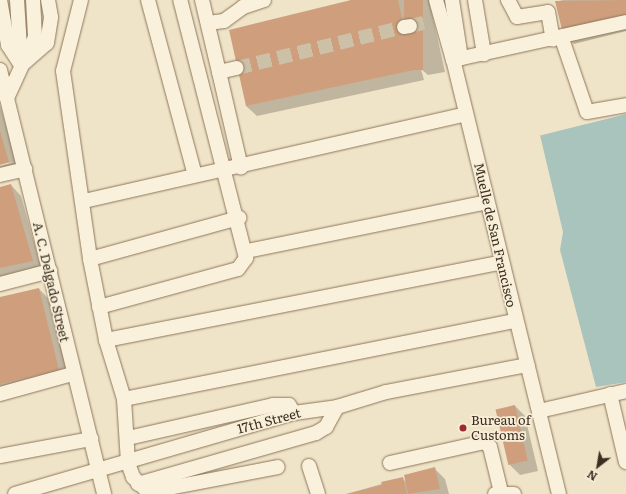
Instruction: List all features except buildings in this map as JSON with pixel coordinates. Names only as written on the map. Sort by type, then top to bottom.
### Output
[{"type":"street","points":[[0,0],[8,45],[20,65]]},
{"type":"street","points":[[16,0],[20,65]]},
{"type":"street","points":[[7,98],[20,65],[35,37],[33,0]]},
{"type":"street","points":[[20,65],[47,42],[51,17],[48,0]]},
{"type":"street","points":[[81,0],[63,71],[84,201],[90,260],[106,340],[124,399],[128,438],[128,463],[138,484],[156,493],[278,467]]},
{"type":"street","points":[[148,0],[195,176]]},
{"type":"street","points":[[99,307],[238,269],[244,264],[247,251],[239,218],[224,171],[180,0]]},
{"type":"street","points":[[202,0],[241,167]]},
{"type":"street","points":[[208,23],[224,20],[243,7],[264,0]]},
{"type":"street","points":[[436,0],[434,20],[457,59]]},
{"type":"street","points":[[452,0],[457,59]]},
{"type":"street","points":[[474,0],[484,54]]},
{"type":"street","points":[[508,0],[517,17],[548,12],[557,40],[587,112],[626,104]]},
{"type":"street","points":[[457,59],[557,40],[626,22]]},
{"type":"street","name":"Muelle de San Francisco","points":[[457,59],[466,114],[487,202],[499,263],[516,321],[539,411],[558,494]]},
{"type":"street","points":[[219,72],[237,68]]},
{"type":"street","name":"A. C. Delgado Street","points":[[0,70],[50,271],[72,374],[99,470],[104,494]]},
{"type":"street","points":[[84,201],[224,171],[466,114]]},
{"type":"street","points":[[0,175],[25,170]]},
{"type":"street","points":[[247,251],[487,202]]},
{"type":"street","points":[[90,260],[239,218]]},
{"type":"street","points":[[106,340],[499,263]]},
{"type":"street","points":[[0,284],[50,271]]},
{"type":"street","points":[[124,399],[516,321]]},
{"type":"street","name":"17th Street","points":[[15,494],[128,463],[294,413],[337,407],[386,392],[527,365]]},
{"type":"street","points":[[0,394],[72,374]]},
{"type":"street","points":[[539,411],[626,391]]},
{"type":"street","points":[[610,394],[626,462]]},
{"type":"street","points":[[128,438],[273,406],[289,405],[294,413]]},
{"type":"street","points":[[138,484],[316,433],[326,427],[337,407]]},
{"type":"street","points":[[0,456],[90,439]]},
{"type":"street","points":[[390,463],[485,442],[490,447],[503,493]]},
{"type":"street","points":[[309,466],[318,494]]},
{"type":"water","points":[[626,114],[626,382],[596,387],[560,250],[563,232],[540,135]]},
{"type":"pier","points":[[626,112],[626,114],[538,136],[539,133]]},
{"type":"tunnel","points":[[410,26],[428,22]]},
{"type":"tunnel","points":[[237,68],[404,27]]},
{"type":"place","name":"Bureau of Customs","points":[[463,428]]}]
